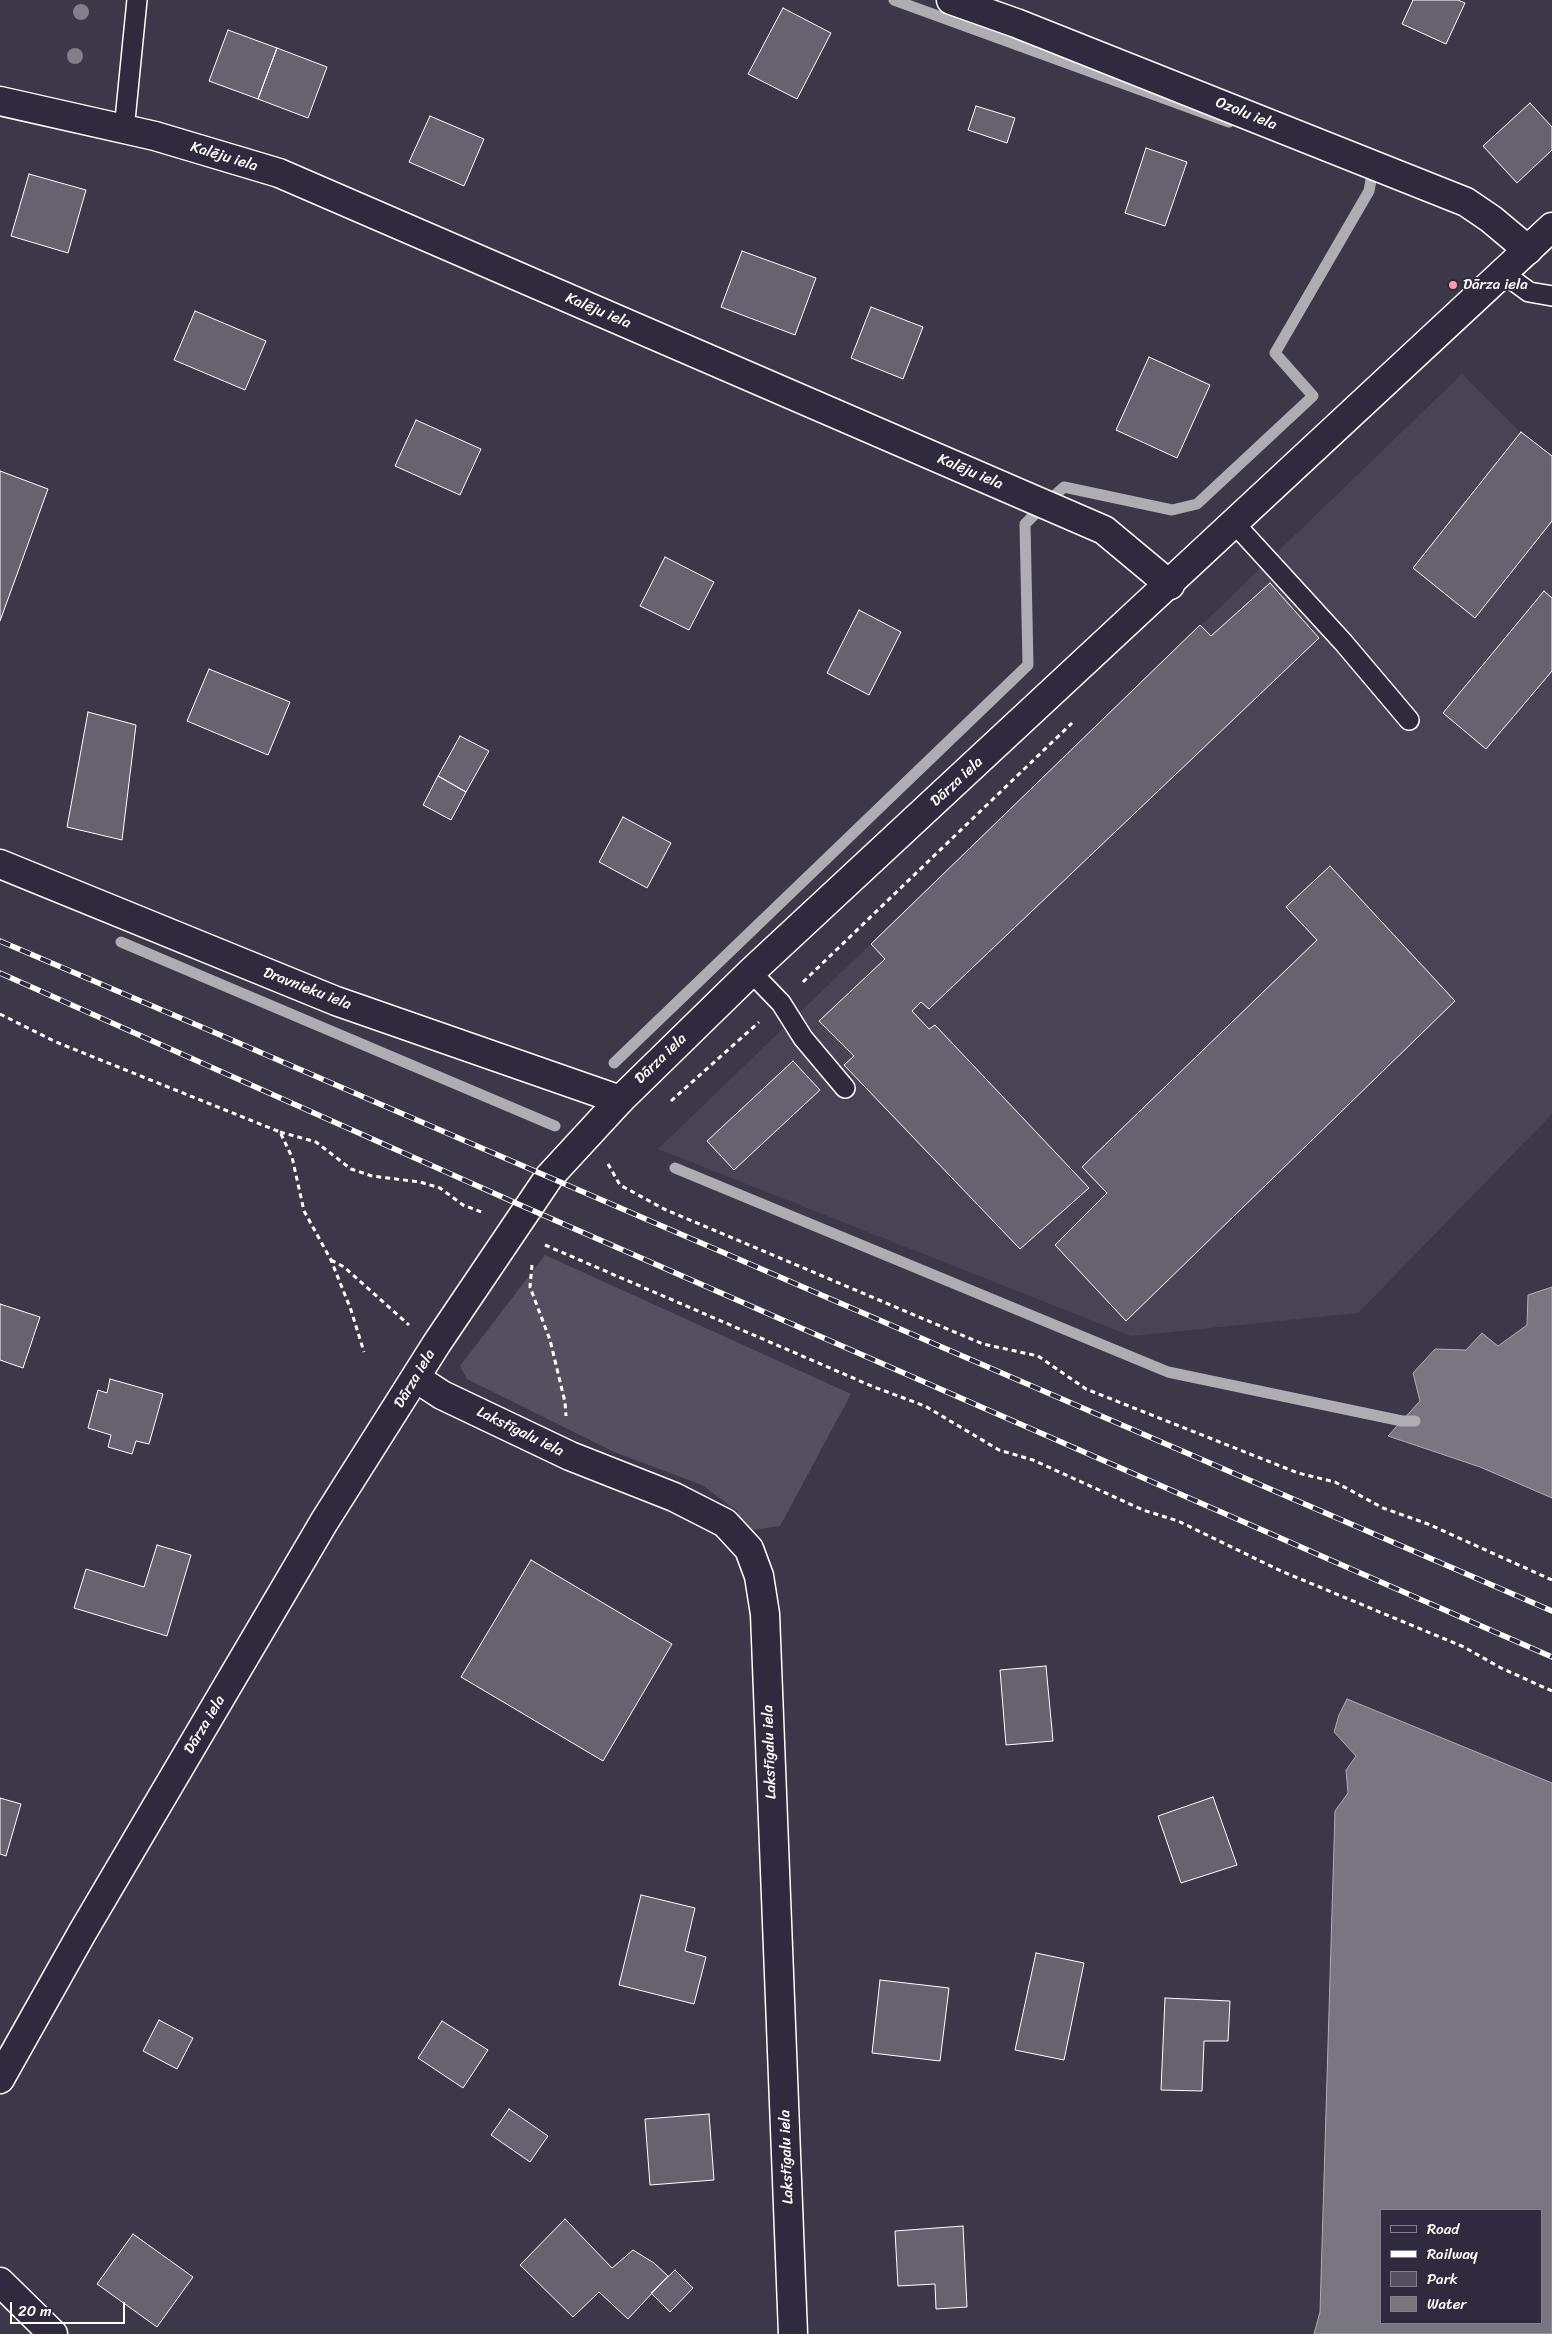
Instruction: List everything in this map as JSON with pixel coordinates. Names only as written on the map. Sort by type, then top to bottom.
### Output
[{"type":"street","name":"Ozolu iela","points":[[951,0],[1016,23],[1466,202],[1492,219],[1528,250]]},
{"type":"street","name":"Kalēju iela","points":[[0,101],[164,139],[279,173],[1104,530],[1170,585]]},
{"type":"street","name":"Dārza iela","points":[[0,2079],[82,1933],[319,1531],[437,1343],[524,1234],[549,1177],[620,1100],[751,972],[1170,585],[1234,523],[1552,228]]},
{"type":"street","name":"Dravnieku iela","points":[[0,864],[336,1001],[620,1100]]},
{"type":"street","name":"Lakstīgalu iela","points":[[416,1378],[442,1395],[570,1456],[674,1497],[725,1523],[749,1549],[759,1576],[765,1614],[793,2334]]},
{"type":"street","points":[[0,2282],[53,2334]]},
{"type":"lane","points":[[124,130],[137,0]]},
{"type":"lane","points":[[1503,273],[1529,292],[1552,296]]},
{"type":"lane","points":[[1234,523],[1343,642],[1409,720]]},
{"type":"lane","points":[[751,972],[781,1003],[803,1038],[845,1088]]},
{"type":"path","points":[[664,1108],[781,1003],[1076,720]]},
{"type":"path","points":[[0,1014],[56,1042],[280,1132],[316,1142],[351,1169],[372,1176],[420,1182],[440,1188],[463,1205],[502,1220],[524,1234],[865,1383],[925,1406],[998,1450],[1034,1460],[1143,1510],[1178,1521],[1281,1571],[1464,1647],[1502,1668],[1552,1691]]},
{"type":"path","points":[[280,1132],[292,1157],[304,1211],[331,1260],[351,1310],[364,1352]]},
{"type":"path","points":[[605,1160],[620,1184],[664,1209],[983,1344],[1038,1356],[1086,1390],[1298,1473],[1335,1482],[1383,1508],[1428,1524],[1552,1580]]},
{"type":"path","points":[[524,1234],[530,1287],[550,1340],[565,1402],[570,1456]]},
{"type":"path","points":[[331,1260],[344,1267],[398,1317],[437,1343]]},
{"type":"shaded area","points":[[1462,374],[1552,464],[1552,1114],[1358,1313],[1131,1336],[658,1149]]},
{"type":"green space","points":[[545,1255],[851,1394],[780,1526],[745,1531],[737,1511],[702,1485],[614,1452],[467,1379],[460,1366]]},
{"type":"water","points":[[1552,1287],[1552,1498],[1480,1467],[1388,1436],[1420,1401],[1413,1373],[1435,1349],[1466,1350],[1482,1333],[1498,1346],[1527,1325],[1528,1295]]},
{"type":"water","points":[[1347,1699],[1552,1783],[1552,2334],[1314,2334],[1320,2312],[1335,1811],[1348,1793],[1346,1770],[1356,1756],[1334,1732],[1339,1715]]},
{"type":"building","points":[[1413,0],[1458,0],[1465,3],[1446,44],[1402,24]]},
{"type":"building","points":[[783,8],[831,33],[797,99],[748,74]]},
{"type":"building","points":[[228,30],[277,48],[258,99],[209,81]]},
{"type":"building","points":[[277,48],[327,67],[308,118],[258,99]]},
{"type":"building","points":[[1530,103],[1552,127],[1552,150],[1517,183],[1483,146]]},
{"type":"building","points":[[976,106],[1015,118],[1007,143],[968,130]]},
{"type":"building","points":[[430,116],[484,139],[464,186],[409,162]]},
{"type":"building","points":[[1146,148],[1187,162],[1165,226],[1125,213]]},
{"type":"building","points":[[29,174],[86,190],[68,253],[11,236]]},
{"type":"building","points":[[742,251],[816,278],[795,335],[721,307]]},
{"type":"building","points":[[871,307],[923,327],[903,379],[851,358]]},
{"type":"building","points":[[195,311],[266,341],[245,390],[174,360]]},
{"type":"building","points":[[1149,357],[1210,385],[1177,458],[1116,430]]},
{"type":"building","points":[[416,420],[481,449],[460,495],[395,466]]},
{"type":"building","points":[[1521,432],[1552,456],[1552,521],[1475,618],[1413,568]]},
{"type":"building","points":[[0,471],[48,489],[0,621]]},
{"type":"building","points":[[665,557],[714,582],[689,630],[640,606]]},
{"type":"building","points":[[1270,583],[1319,638],[929,1009],[921,1002],[912,1011],[929,1029],[935,1025],[1089,1188],[1020,1249],[844,1065],[854,1056],[819,1021],[885,959],[871,944],[1200,625],[1211,636]]},
{"type":"building","points":[[1544,591],[1552,598],[1552,671],[1486,749],[1443,713]]},
{"type":"building","points":[[859,610],[901,632],[869,695],[827,673]]},
{"type":"building","points":[[209,669],[290,702],[268,755],[187,721]]},
{"type":"building","points":[[88,712],[136,725],[122,840],[67,827]]},
{"type":"building","points":[[460,736],[489,751],[466,792],[438,776]]},
{"type":"building","points":[[438,776],[466,792],[451,820],[423,805]]},
{"type":"building","points":[[623,817],[671,843],[647,888],[599,862]]},
{"type":"building","points":[[1330,866],[1455,1001],[1126,1321],[1055,1245],[1107,1193],[1082,1167],[1317,940],[1286,907]]},
{"type":"building","points":[[793,1061],[820,1090],[734,1170],[707,1141]]},
{"type":"building","points":[[0,1304],[40,1317],[23,1368],[0,1360]]},
{"type":"building","points":[[110,1379],[163,1394],[149,1444],[136,1441],[132,1454],[108,1447],[111,1435],[88,1428],[98,1390],[107,1393]]},
{"type":"building","points":[[157,1545],[191,1555],[167,1636],[74,1608],[86,1569],[144,1587]]},
{"type":"building","points":[[531,1560],[672,1644],[603,1761],[461,1677]]},
{"type":"building","points":[[1046,1666],[1053,1741],[1006,1745],[1000,1670]]},
{"type":"building","points":[[1213,1797],[1237,1865],[1181,1883],[1158,1816]]},
{"type":"building","points":[[0,1798],[21,1804],[6,1856],[0,1854]]},
{"type":"building","points":[[641,1895],[695,1908],[685,1951],[706,1957],[694,2004],[619,1985]]},
{"type":"building","points":[[1036,1953],[1084,1963],[1064,2060],[1015,2050]]},
{"type":"building","points":[[880,1980],[949,1988],[940,2061],[872,2053]]},
{"type":"building","points":[[1165,1998],[1230,2001],[1228,2041],[1204,2041],[1202,2091],[1161,2090]]},
{"type":"building","points":[[159,2020],[193,2038],[177,2069],[143,2051]]},
{"type":"building","points":[[442,2021],[488,2050],[463,2088],[418,2058]]},
{"type":"building","points":[[509,2109],[548,2136],[530,2162],[491,2135]]},
{"type":"building","points":[[709,2114],[714,2180],[650,2185],[645,2119]]},
{"type":"building","points":[[565,2219],[612,2268],[633,2250],[654,2263],[668,2276],[628,2319],[599,2292],[573,2317],[520,2265]]},
{"type":"building","points":[[963,2226],[967,2307],[936,2309],[935,2284],[898,2286],[895,2231]]},
{"type":"building","points":[[133,2234],[193,2277],[157,2327],[97,2284]]},
{"type":"building","points":[[675,2270],[693,2288],[670,2312],[651,2293]]},
{"type":"waterway","points":[[894,0],[1229,122]]},
{"type":"waterway","points":[[614,1063],[1028,665],[1025,524],[1045,504],[1064,487],[1172,510],[1197,504],[1313,396],[1275,353],[1369,191],[1372,174],[1363,171]]},
{"type":"waterway","points":[[121,942],[555,1126]]},
{"type":"waterway","points":[[675,1168],[1168,1372],[1402,1421],[1415,1421]]},
{"type":"railway","points":[[0,941],[1552,1611]]},
{"type":"railway","points":[[0,973],[527,1208],[1552,1657]]},
{"type":"place","name":"Dārza iela","points":[[1453,285]]}]
